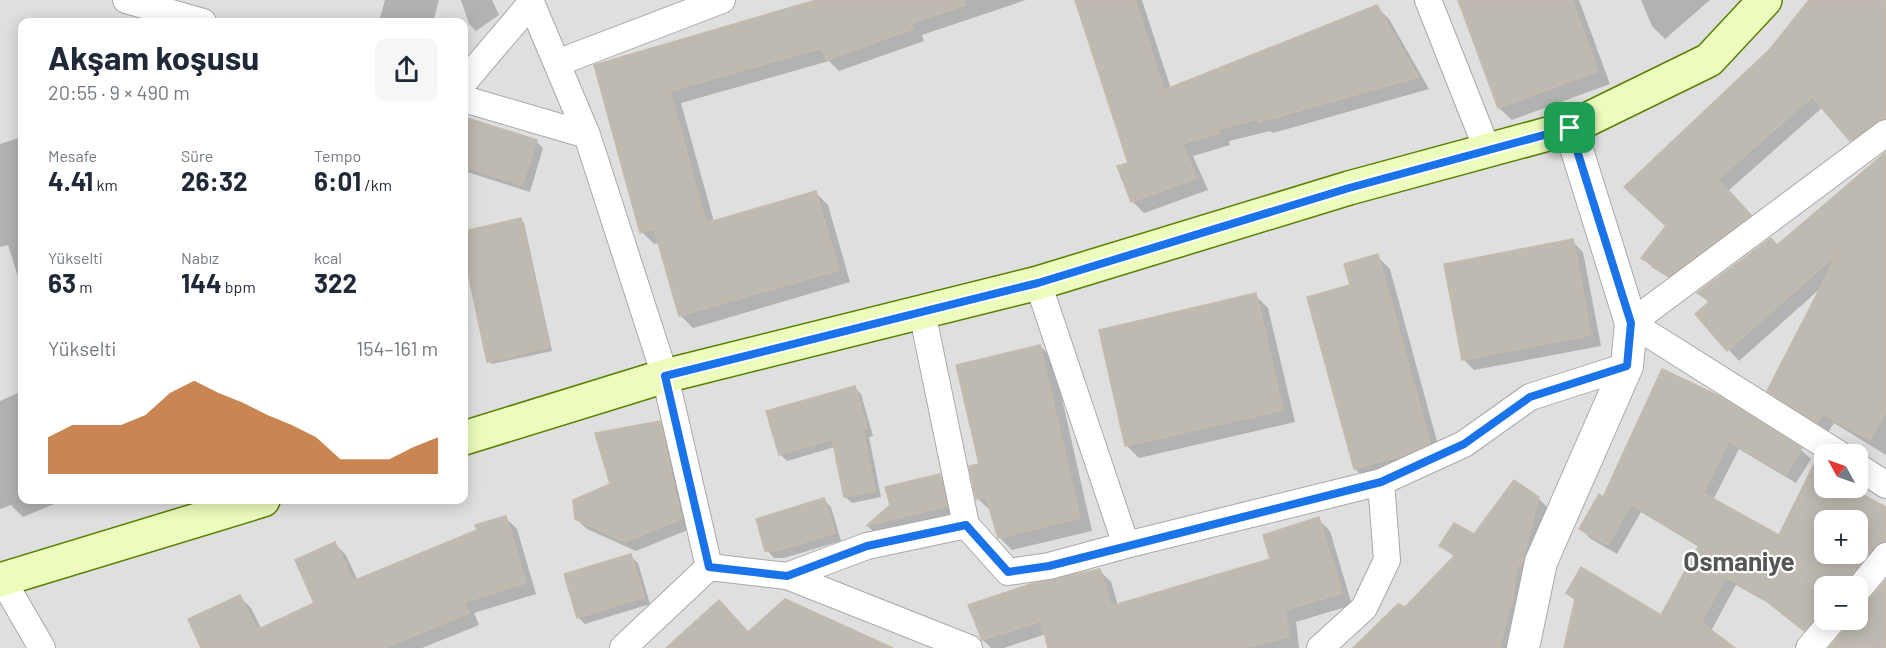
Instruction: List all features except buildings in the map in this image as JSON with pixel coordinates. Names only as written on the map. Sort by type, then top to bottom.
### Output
[{"type":"main road","points":[[468,437],[665,376],[1038,283],[1349,188],[1570,128],[1709,60],[1765,0]]},
{"type":"main road","points":[[1,579],[250,504]]},
{"type":"street","points":[[126,0],[189,18]]},
{"type":"street","points":[[557,63],[722,0]]},
{"type":"street","points":[[1428,0],[1487,149]]},
{"type":"street","points":[[468,77],[531,2],[587,135],[665,376],[709,567]]},
{"type":"street","points":[[468,100],[587,135]]},
{"type":"street","points":[[1523,648],[1541,562],[1627,366],[1631,323],[1570,128]]},
{"type":"street","points":[[1631,323],[1886,133]]},
{"type":"street","points":[[1038,283],[1126,545]]},
{"type":"street","points":[[922,312],[966,525],[1008,572],[1049,566],[1381,482],[1464,444],[1530,397],[1627,366]]},
{"type":"street","points":[[1631,323],[1823,444]]},
{"type":"street","points":[[1868,473],[1886,485]]},
{"type":"street","points":[[1320,648],[1364,608],[1387,560],[1381,482]]},
{"type":"street","points":[[787,576],[867,546],[966,525]]},
{"type":"street","points":[[1868,578],[1886,556]]},
{"type":"street","points":[[623,648],[709,567],[787,576],[969,648]]},
{"type":"street","points":[[1,579],[42,648]]},
{"type":"street","points":[[1809,648],[1824,630]]},
{"type":"shaded area","points":[[0,0],[1886,0],[1886,648],[0,648]]},
{"type":"district","name":"Osmaniye","points":[[1739,560]]},
{"type":"route","points":[[1570,128],[1617,272],[1631,323],[1627,366],[1530,397],[1464,444],[1381,482],[1049,566],[1008,572],[966,525],[867,546],[787,576],[709,567],[665,376],[1038,283],[1349,188],[1570,128]]}]
